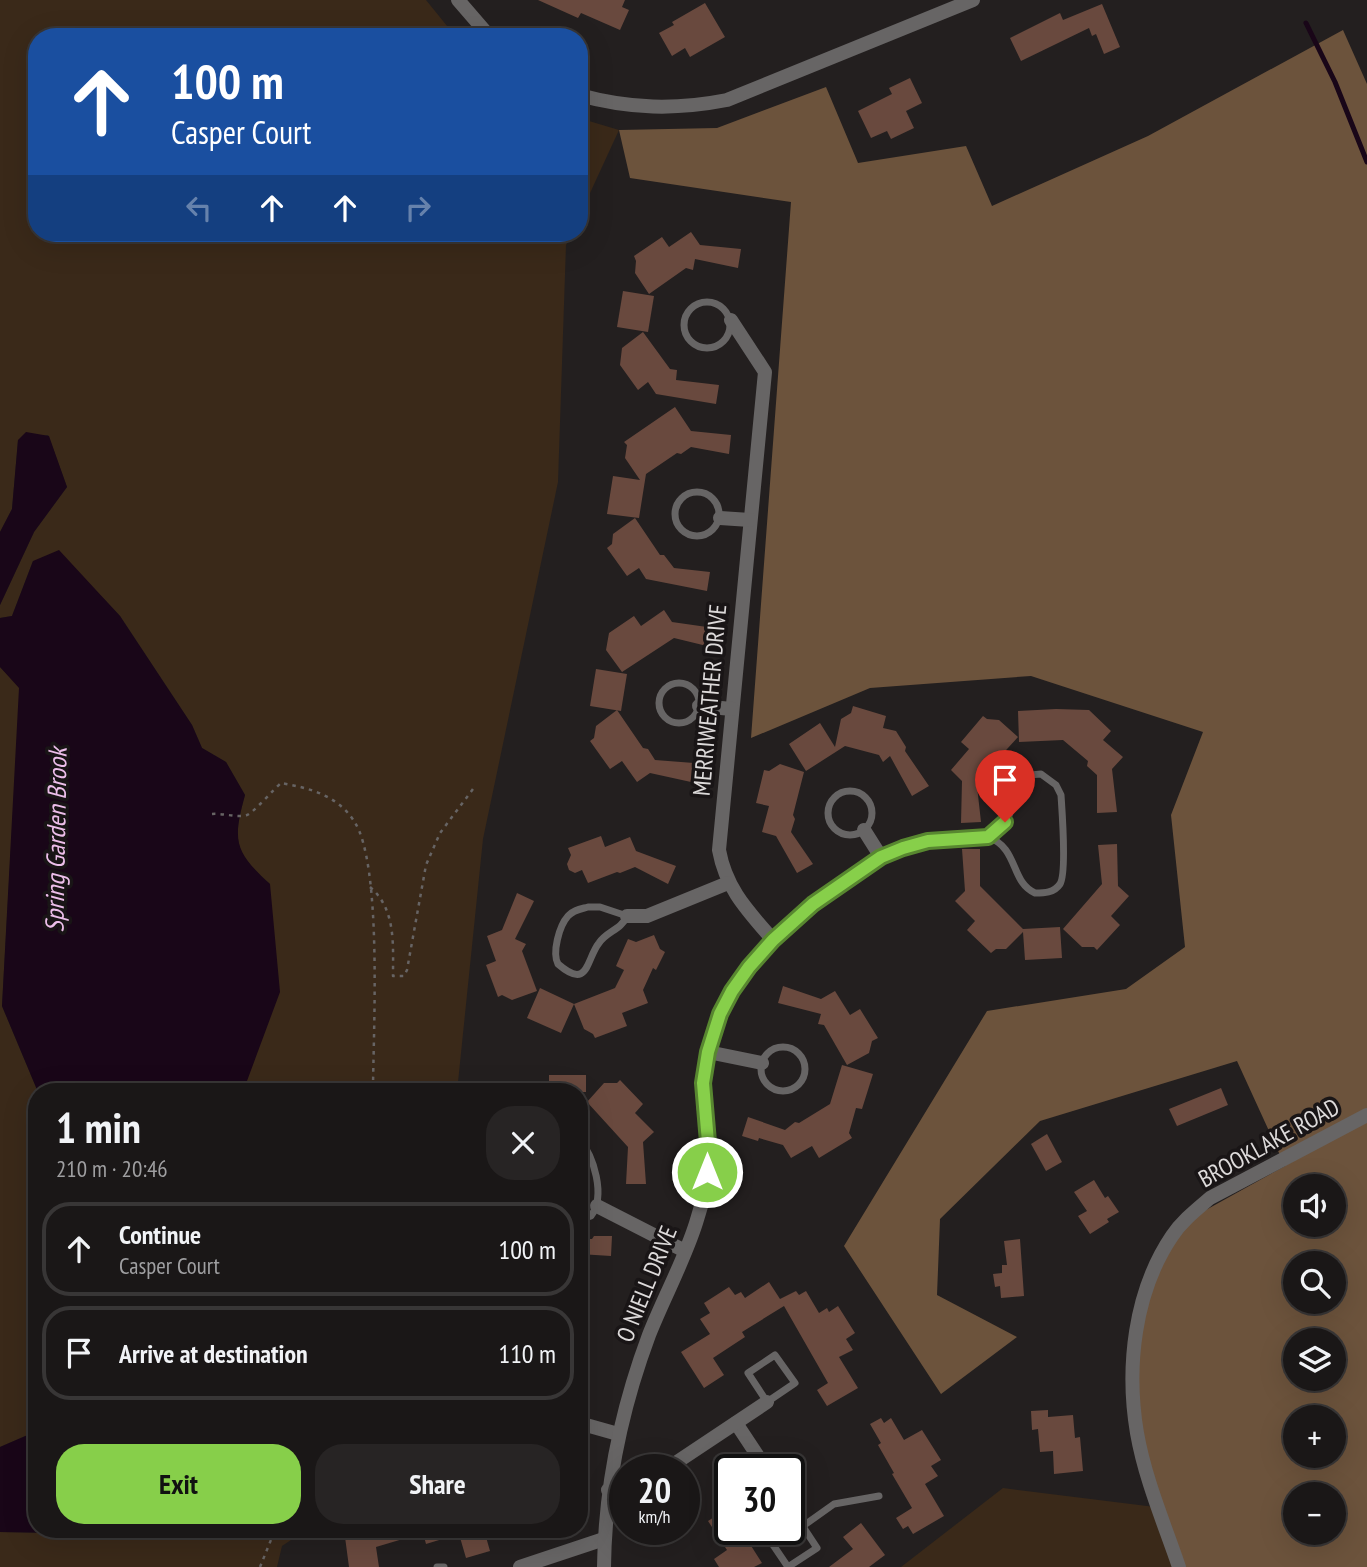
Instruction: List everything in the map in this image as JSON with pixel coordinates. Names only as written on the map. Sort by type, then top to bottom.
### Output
[{"type":"street","points":[[458,0],[482,28]]},
{"type":"street","points":[[588,97],[609,103],[665,109],[698,106],[741,96],[972,0]]},
{"type":"street","name":"MERRIWEATHER DRIVE","points":[[728,883],[719,850],[765,372],[731,320]]},
{"type":"street","points":[[720,518],[750,520]]},
{"type":"street","points":[[699,706],[732,709]]},
{"type":"street","points":[[864,830],[881,857]]},
{"type":"street","name":"O NIELL DRIVE","points":[[604,1567],[608,1490],[618,1434],[631,1386],[650,1333],[700,1210],[707,1172],[708,1142],[703,1083],[708,1052],[720,1014],[732,991],[773,940],[813,904],[881,857],[928,841],[988,837]]},
{"type":"street","points":[[627,916],[647,916],[728,883],[773,940]]},
{"type":"street","points":[[708,1052],[762,1063]]},
{"type":"street","name":"BROOKLAKE ROAD","points":[[1179,1567],[1148,1477],[1137,1435],[1133,1402],[1132,1361],[1135,1335],[1157,1260],[1172,1234],[1210,1198],[1367,1115]]},
{"type":"street","points":[[597,1206],[685,1251]]},
{"type":"street","points":[[689,1454],[767,1402]]},
{"type":"street","points":[[736,1423],[756,1454]]},
{"type":"street","points":[[588,1426],[618,1434]]},
{"type":"street","points":[[520,1567],[604,1539]]},
{"type":"lane","points":[[700,303],[718,304],[731,320],[728,335],[722,344],[708,349],[700,348],[691,342],[684,326],[690,309],[700,303]]},
{"type":"lane","points":[[693,492],[704,493],[716,502],[720,518],[714,530],[698,537],[687,535],[679,528],[675,511],[680,500],[686,495],[693,492]]},
{"type":"lane","points":[[679,683],[686,684],[695,691],[699,706],[690,721],[679,724],[672,723],[663,716],[658,702],[665,688],[679,683]]},
{"type":"lane","points":[[1041,774],[1056,785],[1061,795],[1063,877],[1049,892],[1035,893],[1028,890],[1023,885],[1006,848],[988,837],[1005,822],[1018,783],[1023,778],[1041,774]]},
{"type":"lane","points":[[853,790],[869,800],[872,818],[864,830],[850,836],[834,829],[828,816],[828,808],[833,798],[853,790]]},
{"type":"lane","points":[[589,907],[600,907],[627,916],[621,927],[604,937],[597,945],[587,970],[574,974],[558,964],[554,950],[566,918],[571,913],[589,907]]},
{"type":"lane","points":[[790,1047],[800,1053],[806,1070],[803,1081],[784,1092],[773,1089],[767,1085],[761,1072],[762,1063],[769,1052],[776,1048],[790,1047]]},
{"type":"lane","points":[[588,1152],[596,1177],[597,1206],[588,1217]]},
{"type":"lane","points":[[775,1355],[794,1384],[767,1402],[748,1373],[775,1355]]},
{"type":"lane","points":[[805,1513],[834,1504],[879,1496]]},
{"type":"lane","points":[[773,1545],[788,1567],[817,1548],[805,1532]]},
{"type":"lane","points":[[437,1567],[444,1567]]},
{"type":"path","points":[[212,814],[245,817],[253,813],[265,797],[281,783],[314,789],[345,809],[356,822],[369,867],[373,941],[373,1083]]},
{"type":"path","points":[[370,887],[379,894],[388,911],[392,928],[393,976],[404,976],[414,937],[426,865],[440,833],[473,789]]},
{"type":"path","points":[[260,1567],[272,1538]]},
{"type":"shaded area","points":[[0,0],[426,0],[449,28],[28,28],[28,242],[568,242],[558,482],[483,839],[458,1083],[245,1083],[270,884],[249,863],[239,845],[238,824],[245,795],[226,762],[202,748],[192,725],[120,616],[104,599],[33,561],[12,616],[0,618],[0,605],[34,532],[67,487],[48,435],[18,440],[12,509],[0,532]]},
{"type":"shaded area","points":[[1343,30],[1367,84],[1367,1567],[1173,1567],[1155,1507],[1132,1376],[1154,1273],[1186,1221],[1285,1166],[1237,1061],[1040,1121],[940,1219],[937,1295],[1017,1337],[941,1394],[844,1246],[987,1011],[1126,989],[1185,947],[1171,815],[1203,732],[1031,676],[870,688],[751,738],[791,202],[630,178],[619,130],[717,128],[826,87],[858,163],[966,146],[992,206],[1148,136]]},
{"type":"shaded area","points":[[588,121],[619,130],[588,197]]},
{"type":"shaded area","points":[[0,667],[20,687],[2,1006],[34,1083],[28,1083],[28,1435],[0,1447]]},
{"type":"shaded area","points":[[1003,1488],[1155,1507],[1173,1567],[901,1567]]},
{"type":"shaded area","points":[[0,1532],[28,1532],[28,1538],[294,1538],[282,1546],[277,1567],[0,1567]]},
{"type":"water","points":[[26,432],[49,436],[67,487],[34,532],[0,605],[0,532],[12,509],[18,440]]},
{"type":"water","name":"Spring Garden Brook","points":[[59,550],[120,616],[192,725],[202,748],[226,762],[245,795],[238,835],[243,854],[270,884],[280,992],[246,1083],[34,1083],[2,1006],[19,688],[0,667],[0,618],[12,616],[33,561]]},
{"type":"water","points":[[28,1435],[28,1532],[0,1532],[0,1447]]},
{"type":"building","points":[[538,0],[625,0],[622,7],[629,10],[620,30],[581,13],[578,18]]},
{"type":"building","points":[[705,3],[725,37],[690,57],[685,48],[672,56],[659,33],[674,25],[672,22]]},
{"type":"building","points":[[1102,4],[1120,47],[1104,54],[1096,34],[1092,36],[1089,28],[1021,61],[1010,38],[1060,13],[1063,20]]},
{"type":"building","points":[[910,78],[922,103],[906,111],[914,128],[891,139],[887,131],[871,138],[858,111],[892,94],[889,88]]},
{"type":"building","points":[[691,232],[700,245],[741,249],[738,268],[695,259],[693,270],[686,268],[649,294],[635,273],[634,256],[662,237],[669,247]]},
{"type":"building","points":[[623,291],[654,296],[648,332],[617,327]]},
{"type":"building","points":[[643,332],[670,369],[677,370],[676,380],[719,385],[716,404],[656,394],[648,382],[638,390],[620,365],[622,348]]},
{"type":"building","points":[[675,407],[691,431],[731,435],[729,454],[691,447],[681,454],[677,453],[646,474],[639,518],[607,514],[613,476],[640,480],[625,458],[627,445],[624,442]]},
{"type":"building","points":[[635,518],[660,555],[664,555],[674,568],[710,572],[707,591],[646,579],[639,568],[627,576],[607,548],[612,544],[613,534]]},
{"type":"building","points":[[664,610],[672,622],[714,628],[711,647],[674,638],[622,672],[606,650],[609,633],[634,616],[641,626]]},
{"type":"building","points":[[596,669],[627,674],[621,711],[590,706]]},
{"type":"building","points":[[853,706],[886,716],[883,728],[896,731],[906,747],[905,751],[929,786],[912,796],[890,756],[883,762],[879,755],[845,746],[806,771],[789,744],[820,723],[835,747],[841,719],[851,713]]},
{"type":"building","points":[[617,710],[643,748],[648,749],[655,760],[694,763],[691,782],[650,773],[637,782],[622,761],[610,769],[590,741],[594,738],[596,726]]},
{"type":"building","points":[[1089,710],[1111,731],[1103,740],[1123,757],[1112,769],[1117,812],[1097,813],[1097,775],[1087,766],[1088,761],[1063,740],[1019,742],[1018,711]]},
{"type":"building","points":[[983,716],[999,720],[1018,737],[977,786],[981,822],[961,823],[962,781],[951,770],[969,749],[961,742]]},
{"type":"building","points":[[780,764],[804,772],[791,832],[813,864],[797,873],[776,836],[762,832],[769,806],[756,803],[764,770],[769,771]]},
{"type":"building","points":[[601,836],[605,847],[630,837],[636,851],[676,866],[668,884],[635,867],[588,883],[582,870],[575,873],[569,870],[567,864],[571,855],[568,848]]},
{"type":"building","points":[[1117,844],[1118,886],[1129,896],[1111,916],[1120,925],[1097,950],[1094,947],[1082,947],[1063,929],[1102,884],[1098,845]]},
{"type":"building","points":[[962,849],[980,849],[980,886],[1023,929],[1060,927],[1062,958],[1025,960],[1023,932],[1006,949],[996,949],[991,953],[967,930],[975,921],[955,901],[965,891]]},
{"type":"building","points":[[517,893],[534,901],[515,939],[526,944],[522,951],[537,991],[512,1000],[502,995],[498,997],[486,965],[496,961],[487,936],[502,930]]},
{"type":"building","points":[[654,935],[660,949],[665,952],[656,970],[653,968],[643,990],[648,1003],[622,1013],[627,1026],[595,1038],[584,1029],[574,1004],[615,988],[624,970],[616,966],[628,939],[636,942]]},
{"type":"building","points":[[783,986],[821,999],[835,991],[850,1015],[860,1009],[878,1038],[872,1041],[869,1053],[847,1065],[824,1025],[818,1024],[821,1014],[778,1003]]},
{"type":"building","points":[[540,988],[574,1004],[561,1033],[527,1018]]},
{"type":"building","points":[[842,1065],[873,1074],[862,1109],[856,1108],[849,1133],[852,1138],[819,1158],[812,1146],[791,1158],[783,1145],[742,1136],[748,1117],[785,1130],[830,1104]]},
{"type":"building","points":[[549,1075],[586,1075],[586,1083],[549,1083]]},
{"type":"building","points":[[620,1080],[643,1104],[635,1113],[654,1132],[643,1142],[646,1184],[626,1184],[628,1147],[588,1103],[604,1083],[617,1083]]},
{"type":"building","points":[[1221,1088],[1228,1105],[1177,1126],[1169,1109]]},
{"type":"building","points":[[1047,1134],[1062,1162],[1046,1171],[1031,1144]]},
{"type":"building","points":[[1094,1180],[1105,1198],[1108,1196],[1119,1212],[1090,1234],[1078,1216],[1087,1211],[1074,1192]]},
{"type":"building","points":[[594,1236],[612,1236],[611,1256],[588,1255],[588,1239]]},
{"type":"building","points":[[1020,1239],[1024,1296],[1001,1298],[1000,1286],[995,1287],[993,1274],[1002,1273],[1002,1265],[1007,1265],[1004,1241]]},
{"type":"building","points":[[769,1282],[780,1299],[796,1291],[799,1295],[806,1291],[819,1313],[827,1308],[829,1312],[838,1306],[855,1333],[846,1339],[853,1350],[839,1357],[858,1388],[827,1406],[817,1390],[828,1383],[784,1306],[742,1332],[745,1337],[713,1358],[724,1375],[704,1388],[681,1352],[710,1334],[700,1319],[710,1313],[704,1303],[729,1287],[735,1295],[741,1292],[745,1298]]},
{"type":"building","points":[[1048,1410],[1048,1417],[1073,1415],[1075,1438],[1080,1437],[1083,1471],[1054,1474],[1053,1451],[1040,1452],[1038,1429],[1032,1430],[1031,1411]]},
{"type":"building","points":[[881,1418],[884,1423],[891,1418],[904,1440],[922,1430],[941,1460],[931,1466],[938,1476],[925,1484],[944,1516],[913,1534],[908,1526],[903,1529],[896,1518],[912,1508],[892,1474],[894,1473],[878,1445],[881,1443],[870,1424]]},
{"type":"building","points":[[714,1517],[714,1530],[708,1521]]},
{"type":"building","points":[[861,1523],[885,1555],[869,1567],[829,1567],[853,1549],[843,1537]]},
{"type":"building","points":[[345,1538],[406,1538],[376,1547],[379,1567],[349,1567]]},
{"type":"building","points":[[424,1538],[446,1538],[426,1544]]},
{"type":"building","points":[[460,1538],[486,1538],[490,1551],[466,1558]]},
{"type":"building","points":[[724,1545],[751,1545],[762,1563],[754,1567],[719,1567],[714,1559],[727,1550]]},
{"type":"waterway","points":[[1306,23],[1335,82],[1367,162]]},
{"type":"route","points":[[707,1172],[708,1142],[703,1083],[708,1052],[720,1014],[749,967],[773,940],[813,904],[881,857],[928,841],[988,837],[1005,822]]}]
